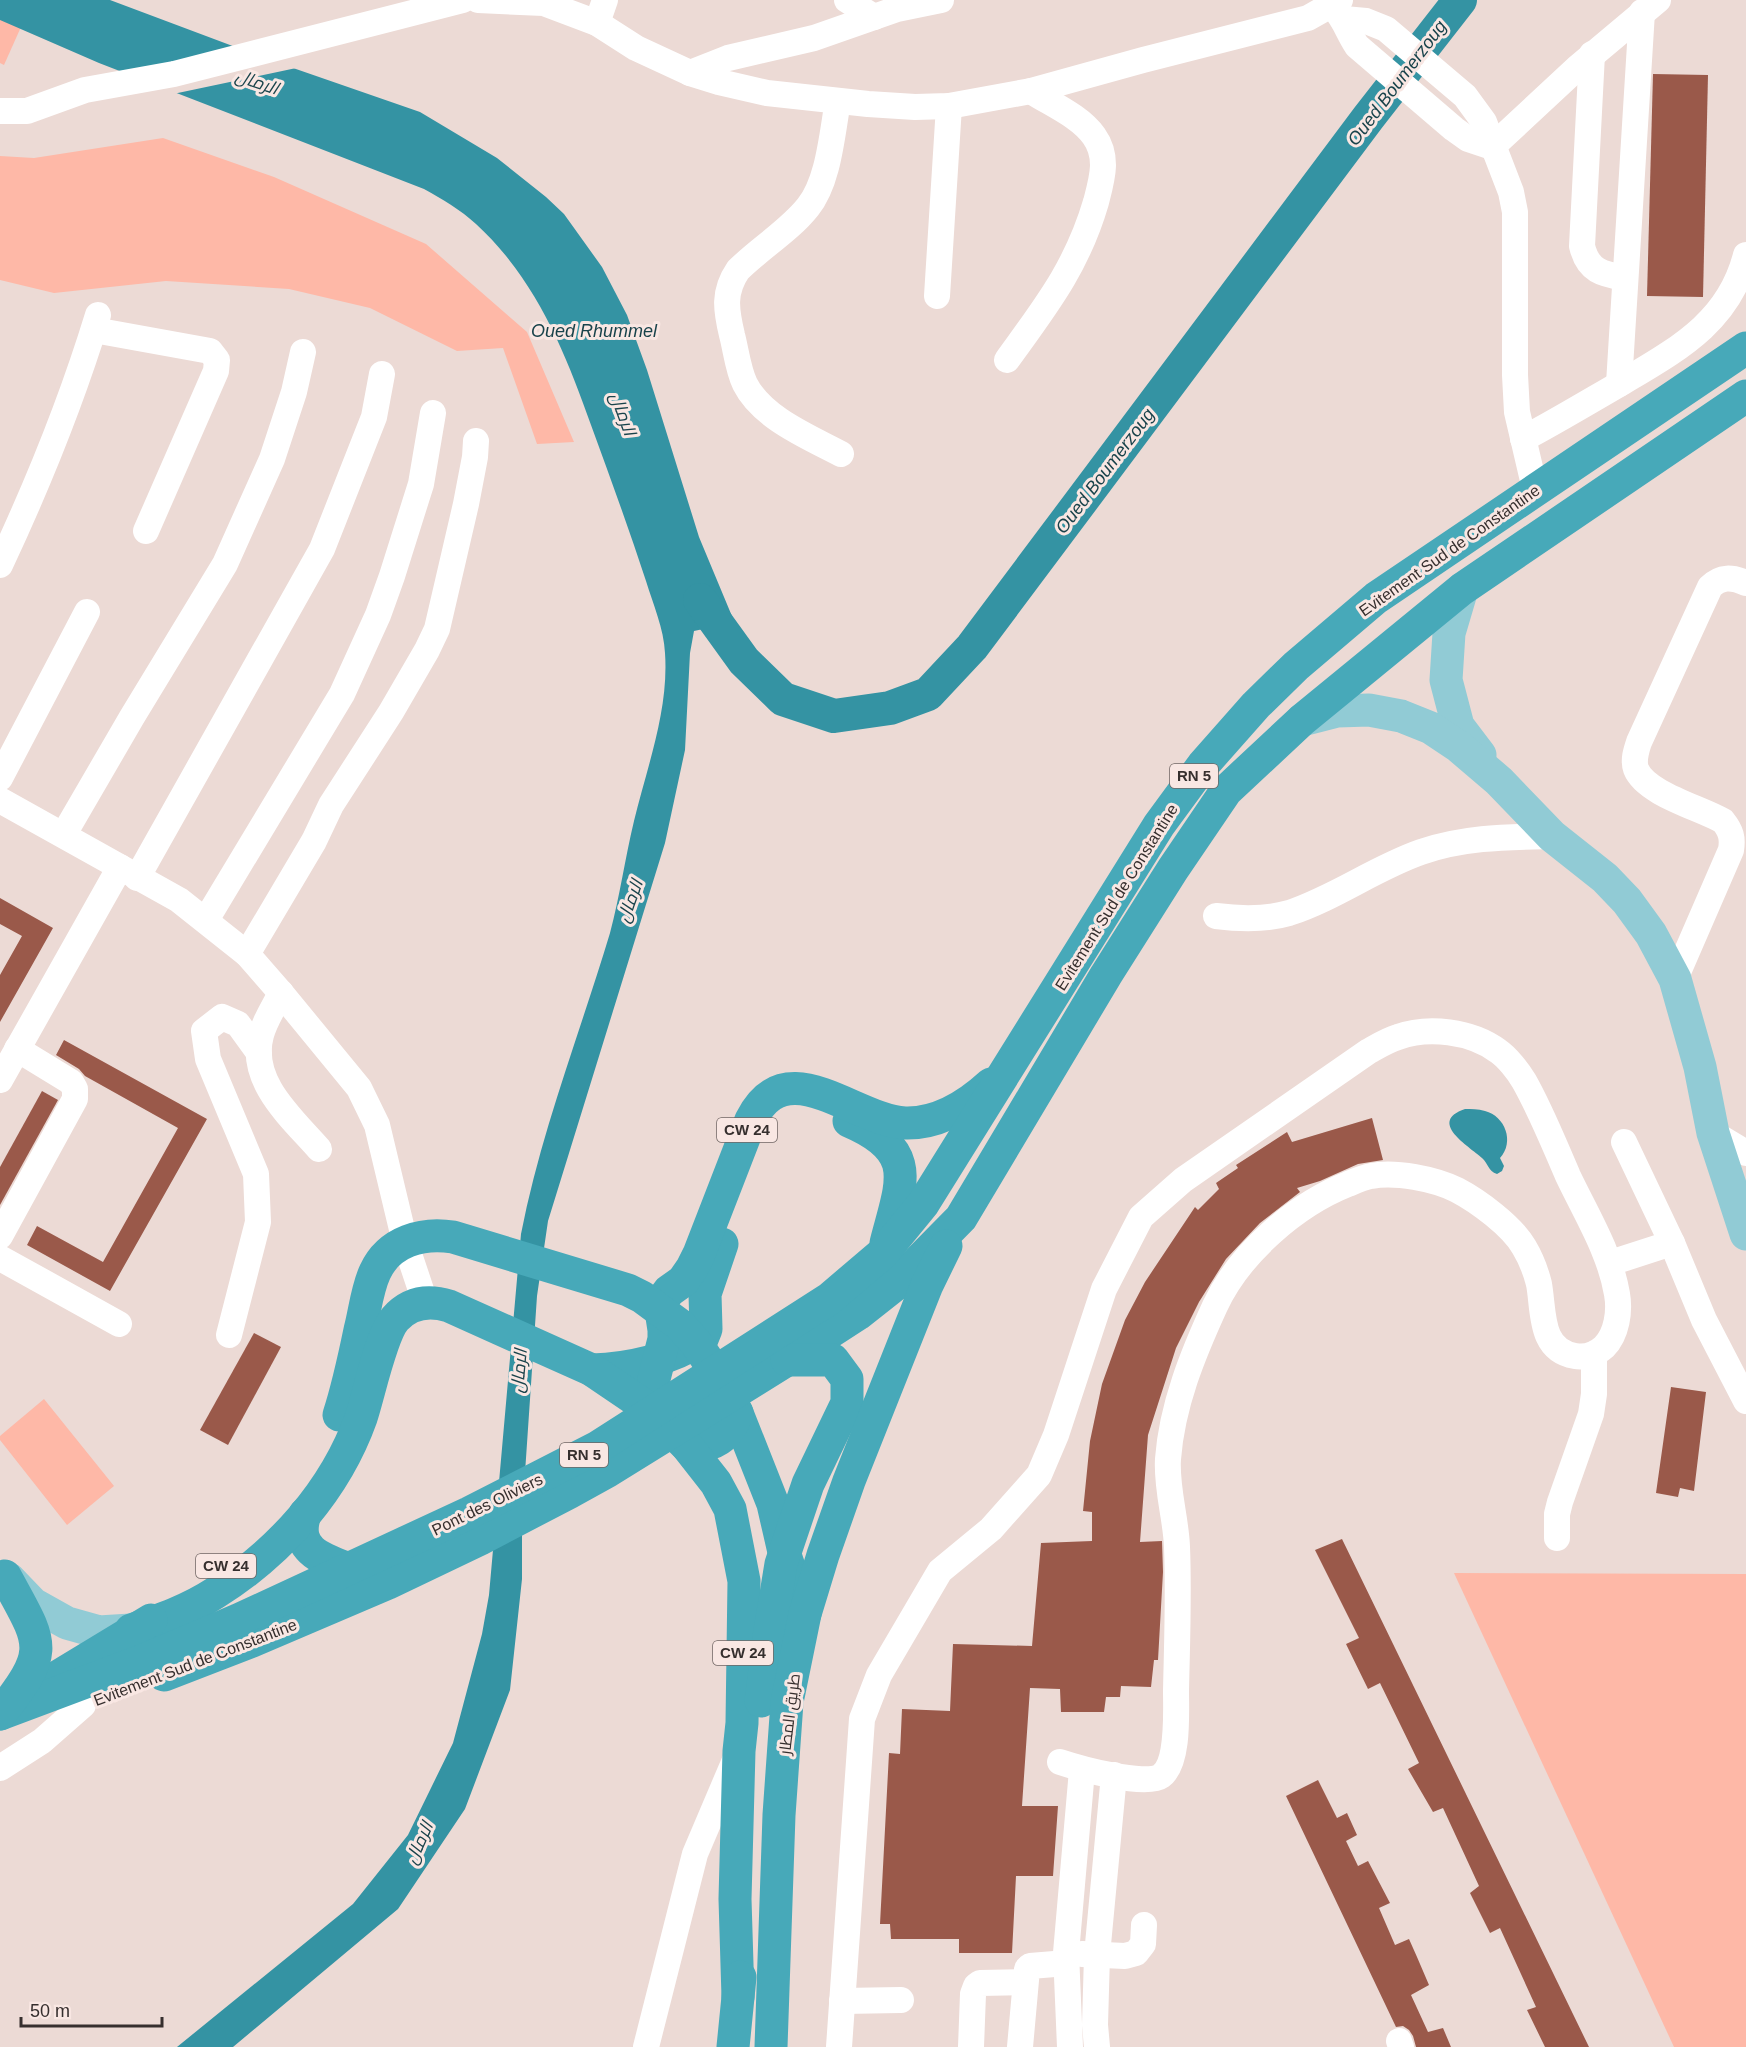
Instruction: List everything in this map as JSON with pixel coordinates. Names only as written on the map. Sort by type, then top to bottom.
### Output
[{"type":"highway","name":"Evitement Sud de Constantine","points":[[782,1346],[829,1299],[884,1253],[923,1204],[1159,825],[1203,765],[1256,705],[1296,666],[1377,598],[1746,348]]},
{"type":"highway","name":"Evitement Sud de Constantine","points":[[782,1346],[858,1314],[896,1284],[961,1218],[1112,965],[1226,791],[1302,720],[1462,589],[1746,396]]},
{"type":"highway","name":"CW 24","points":[[661,1310],[666,1295],[683,1281],[696,1261],[751,1120],[758,1107],[768,1096],[781,1089],[810,1090],[884,1119],[908,1123],[920,1122],[951,1113],[968,1103],[1008,1069]]},
{"type":"highway","name":"CW 24","points":[[592,1371],[626,1368],[659,1358],[702,1339],[706,1329],[705,1294],[711,1271],[764,1136],[770,1123],[794,1108],[808,1106],[821,1109],[877,1134],[893,1151],[898,1162],[901,1186],[884,1253]]},
{"type":"highway","name":"CW 24","points":[[805,1614],[849,1481],[927,1286],[961,1218]]},
{"type":"highway","name":"CW 24","points":[[0,1714],[131,1630],[160,1615],[226,1566],[247,1547],[304,1482],[328,1440],[346,1394],[375,1272],[391,1251],[421,1236],[453,1237],[610,1283],[642,1297],[671,1317],[696,1343],[713,1368],[737,1413],[773,1504],[784,1552],[805,1614]]},
{"type":"highway","name":"CW 24","points":[[437,1304],[592,1371],[651,1410],[687,1446],[716,1483],[730,1509],[738,1539],[744,1581],[742,1723],[739,1751],[735,1899],[738,1997]]},
{"type":"highway","points":[[131,1630],[174,1615],[213,1594],[250,1569],[305,1514],[328,1484],[345,1453],[360,1420],[394,1319],[408,1308],[437,1304]]},
{"type":"highway","points":[[651,1410],[652,1389],[664,1330],[661,1310]]},
{"type":"highway","name":"CW 24","points":[[733,2047],[753,1866],[762,1683],[782,1564],[808,1484],[847,1403],[847,1379],[833,1360],[782,1346]]},
{"type":"highway","name":"Pont des Oliviers","points":[[371,1569],[480,1539],[608,1471],[782,1346]]},
{"type":"highway","points":[[687,1446],[698,1447],[719,1440],[728,1433],[737,1413]]},
{"type":"highway","points":[[305,1514],[303,1538],[315,1554],[371,1569]]},
{"type":"highway","name":"Evitement Sud de Constantine","points":[[0,1738],[252,1641],[371,1569]]},
{"type":"highway","name":"Evitement Sud de Constantine","points":[[0,1714],[371,1569]]},
{"type":"highway","points":[[0,1714],[31,1673],[36,1659],[37,1642],[32,1625],[3,1573]]},
{"type":"highway","name":"طريق المطار","points":[[771,2047],[779,1815],[787,1702],[805,1614]]},
{"type":"main road","points":[[1462,589],[1449,633],[1446,681],[1458,726],[1499,781]]},
{"type":"main road","points":[[1302,720],[1337,711],[1369,710],[1401,716],[1431,728],[1458,746],[1499,781],[1552,836],[1605,878],[1627,901],[1651,934],[1675,979],[1700,1067],[1713,1133],[1746,1234]]},
{"type":"main road","name":"CW 24","points":[[3,1573],[33,1604],[67,1623],[99,1632],[131,1630]]},
{"type":"street","points":[[0,111],[27,111],[85,90],[174,74],[464,0]]},
{"type":"street","points":[[478,0],[544,3],[601,12],[636,48],[690,73],[719,82],[767,93],[915,107],[949,106],[1031,92],[1339,8],[1386,29],[1465,96],[1484,122],[1511,192],[1515,212],[1517,412],[1535,489]]},
{"type":"street","points":[[847,0],[874,17]]},
{"type":"street","points":[[690,73],[728,58],[814,38],[897,9],[942,0]]},
{"type":"street","points":[[1492,147],[1593,54],[1650,6]]},
{"type":"street","points":[[1619,384],[1625,278],[1650,6]]},
{"type":"street","points":[[1339,8],[1352,38],[1365,53],[1468,139],[1492,147]]},
{"type":"street","points":[[1593,54],[1582,246],[1584,256],[1598,271],[1625,278]]},
{"type":"street","points":[[1007,360],[1069,271],[1085,235],[1103,175],[1104,161],[1101,148],[1094,136],[1080,122],[1031,92]]},
{"type":"street","points":[[838,101],[824,175],[815,197],[800,216],[738,270],[729,286],[726,303],[745,383],[760,404],[796,431],[841,454]]},
{"type":"street","points":[[937,296],[949,106]]},
{"type":"street","points":[[1523,439],[1679,349],[1700,333],[1718,313],[1732,291],[1746,255]]},
{"type":"street","points":[[0,565],[16,532],[76,383],[96,322],[210,351],[217,360],[216,371],[146,531]]},
{"type":"street","points":[[64,834],[225,564],[273,459],[294,392],[303,352]]},
{"type":"street","points":[[0,1080],[129,873],[322,549],[374,417],[381,374]]},
{"type":"street","points":[[206,920],[342,694],[378,615],[421,484],[433,413]]},
{"type":"street","points":[[247,954],[314,841],[331,805],[401,695],[437,628],[468,495],[476,441]]},
{"type":"street","points":[[1675,979],[1731,850],[1732,840],[1730,829],[1723,821],[1653,788],[1642,779],[1636,768],[1635,754],[1638,742],[1710,586],[1723,578],[1746,583]]},
{"type":"street","points":[[0,778],[87,612]]},
{"type":"street","points":[[0,800],[179,900],[247,954],[281,993],[359,1088],[377,1125],[405,1242],[437,1304]]},
{"type":"street","points":[[1216,916],[1264,918],[1288,913],[1399,860],[1449,844],[1501,837],[1552,836]]},
{"type":"street","points":[[281,993],[260,1037],[261,1068],[274,1096],[319,1149]]},
{"type":"street","points":[[229,1335],[258,1222],[256,1174],[208,1059],[204,1031],[222,1017],[238,1024],[259,1053]]},
{"type":"street","points":[[839,2047],[862,1719],[879,1675],[940,1571],[991,1529],[1039,1475],[1056,1435],[1104,1289],[1141,1217],[1183,1180],[1369,1051],[1398,1036],[1425,1032],[1461,1033],[1498,1051],[1522,1078],[1610,1263],[1618,1296],[1618,1317],[1611,1338],[1594,1354],[1582,1357],[1571,1356],[1560,1351],[1551,1343],[1546,1332],[1538,1279],[1523,1245],[1503,1222],[1456,1190],[1415,1176],[1371,1176],[1322,1194],[1283,1222],[1248,1257],[1222,1290],[1191,1359],[1172,1428],[1167,1463],[1178,1544],[1176,1731],[1170,1766],[1160,1777],[1145,1781],[1071,1766],[1066,1958],[1070,2047]]},
{"type":"street","points":[[0,1236],[75,1099],[75,1089],[71,1082],[17,1050]]},
{"type":"street","points":[[1713,1133],[1746,1153]]},
{"type":"street","points":[[1624,1142],[1672,1243],[1704,1320],[1746,1401]]},
{"type":"street","points":[[1610,1263],[1672,1243]]},
{"type":"street","points":[[0,1258],[119,1324]]},
{"type":"street","points":[[1557,1538],[1557,1514],[1560,1502],[1593,1404],[1594,1354]]},
{"type":"street","points":[[0,1768],[42,1741],[83,1705]]},
{"type":"street","points":[[646,2047],[695,1854],[739,1751]]},
{"type":"street","points":[[1097,2047],[1095,2025],[1097,1955],[1114,1775]]},
{"type":"street","points":[[1020,2047],[1026,1969],[1030,1966],[1066,1958],[1097,1955],[1131,1956],[1143,1944],[1144,1925]]},
{"type":"street","points":[[971,2047],[973,1994],[976,1986],[980,1983],[1025,1982]]},
{"type":"street","points":[[842,2001],[901,2000]]},
{"type":"shaded area","points":[[0,0],[33,0],[4,65],[0,63]]},
{"type":"shaded area","points":[[163,138],[274,177],[426,244],[527,332],[574,442],[537,444],[503,348],[457,351],[370,308],[289,289],[166,281],[54,293],[0,280],[0,156],[34,158]]},
{"type":"shaded area","points":[[44,1399],[114,1486],[67,1525],[0,1440],[0,1436]]},
{"type":"shaded area","points":[[1454,1573],[1746,1574],[1746,2047],[1674,2047]]},
{"type":"water","name":"Oued Rhummel","points":[[0,0],[110,0],[270,60],[420,112],[497,158],[546,197],[564,214],[602,267],[627,315],[647,370],[699,537],[739,633],[718,644],[708,628],[694,631],[690,653],[685,750],[665,843],[548,1221],[537,1296],[522,1517],[522,1579],[510,1690],[465,1809],[398,1909],[233,2047],[177,2047],[353,1904],[408,1835],[453,1743],[482,1634],[489,1595],[521,1234],[550,1120],[614,919],[634,821],[651,759],[664,696],[663,635],[626,522],[559,343],[546,317],[515,268],[476,224],[458,209],[424,189],[99,63],[0,20]]},
{"type":"water","points":[[1465,1109],[1477,1109],[1492,1114],[1498,1118],[1506,1130],[1507,1145],[1500,1158],[1504,1166],[1497,1174],[1454,1134],[1450,1127],[1450,1120],[1454,1114]]},
{"type":"pier","points":[[271,57],[301,67],[173,94],[121,75]]},
{"type":"building","points":[[1653,74],[1708,75],[1703,297],[1647,296]]},
{"type":"building","points":[[0,898],[53,928],[0,1022],[0,975],[22,936],[0,924]]},
{"type":"building","points":[[64,1040],[207,1119],[110,1291],[27,1245],[37,1226],[103,1262],[178,1128],[85,1076],[79,1069],[56,1055]]},
{"type":"building","points":[[42,1091],[58,1100],[0,1205],[0,1167]]},
{"type":"building","points":[[1372,1118],[1383,1160],[1358,1164],[1320,1181],[1297,1188],[1300,1192],[1260,1223],[1226,1259],[1199,1302],[1176,1348],[1148,1435],[1140,1542],[1162,1541],[1163,1572],[1158,1660],[1154,1660],[1151,1687],[1121,1686],[1120,1697],[1106,1697],[1104,1712],[1061,1712],[1060,1689],[1030,1688],[1022,1806],[1058,1806],[1053,1876],[1016,1876],[1012,1953],[959,1953],[959,1939],[891,1939],[890,1924],[880,1924],[889,1753],[900,1754],[902,1709],[950,1711],[953,1644],[1032,1646],[1041,1543],[1092,1541],[1092,1512],[1083,1511],[1090,1441],[1102,1384],[1125,1320],[1145,1282],[1195,1207],[1198,1210],[1219,1189],[1216,1183],[1238,1168],[1236,1165],[1287,1132],[1292,1142]]},
{"type":"building","points":[[254,1333],[281,1347],[228,1445],[200,1430]]},
{"type":"building","points":[[1671,1387],[1706,1392],[1694,1491],[1680,1488],[1678,1497],[1656,1493]]},
{"type":"building","points":[[1342,1539],[1589,2047],[1545,2047],[1527,2010],[1536,2007],[1500,1928],[1490,1933],[1470,1893],[1479,1886],[1443,1808],[1433,1812],[1408,1769],[1419,1763],[1380,1683],[1368,1689],[1346,1644],[1359,1638],[1315,1550]]},
{"type":"building","points":[[1318,1780],[1337,1818],[1347,1813],[1357,1835],[1346,1841],[1358,1866],[1368,1861],[1390,1903],[1379,1908],[1395,1945],[1409,1939],[1417,1957],[1429,1985],[1411,1995],[1428,2032],[1443,2028],[1451,2047],[1416,2047],[1409,2030],[1403,2026],[1396,2027],[1286,1796]]},
{"type":"waterway","name":"Oued Boumerzoug","points":[[700,600],[744,661],[783,699],[834,716],[890,708],[928,694],[972,647],[1368,118],[1460,0]]},
{"type":"water label","name":"الرمال","points":[[257,82]]},
{"type":"water label","name":"الرمال","points":[[623,414]]},
{"type":"water label","name":"الرمال","points":[[630,901]]},
{"type":"water label","name":"الرمال","points":[[519,1371]]},
{"type":"water label","name":"الرمال","points":[[419,1843]]}]
